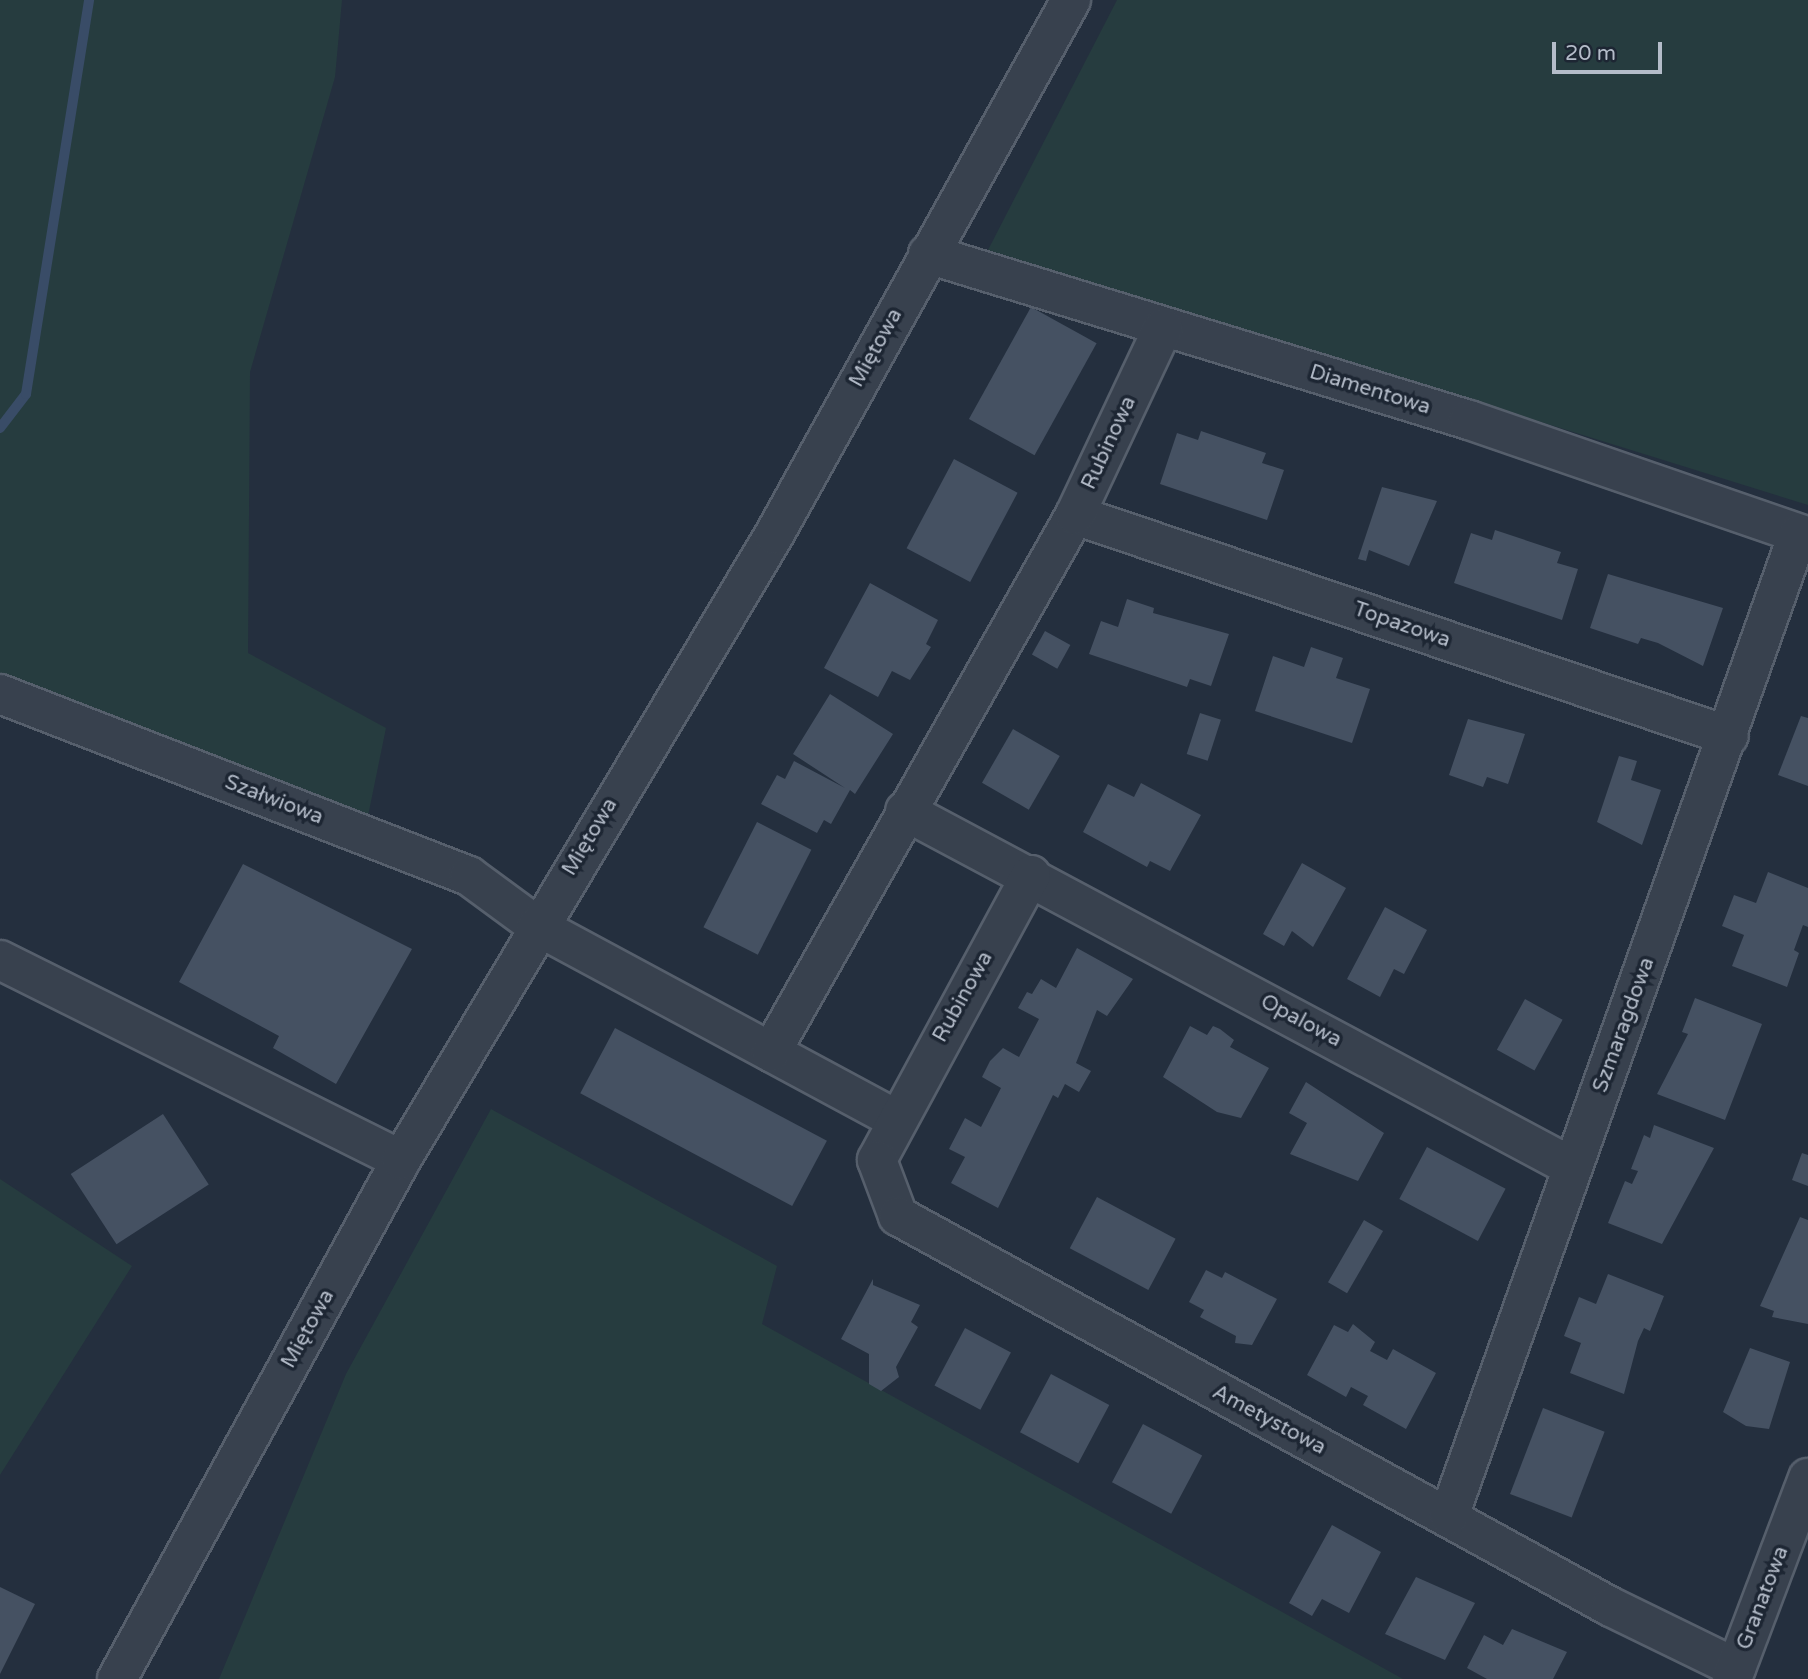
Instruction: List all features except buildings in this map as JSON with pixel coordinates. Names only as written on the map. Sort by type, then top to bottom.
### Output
[{"type":"street","name":"Miętowa","points":[[117,1679],[401,1160],[537,926],[774,535],[1071,0]]},
{"type":"street","name":"Diamentowa","points":[[928,254],[1469,420],[1803,535]]},
{"type":"street","name":"Rubinowa","points":[[771,1052],[905,811],[1075,515],[1163,328]]},
{"type":"street","name":"Topazowa","points":[[1075,515],[1729,736]]},
{"type":"street","name":"Szmaragdowa","points":[[1449,1516],[1572,1167],[1803,535]]},
{"type":"street","name":"Szałwiowa","points":[[0,694],[469,876],[537,926]]},
{"type":"street","points":[[905,811],[1031,875]]},
{"type":"street","name":"Rubinowa","points":[[897,1119],[1031,875]]},
{"type":"street","name":"Opalowa","points":[[1031,875],[1572,1167]]},
{"type":"street","points":[[537,926],[897,1119]]},
{"type":"street","points":[[0,960],[401,1160]]},
{"type":"street","name":"Ametystowa","points":[[897,1119],[877,1160],[898,1216],[914,1231],[1449,1516],[1734,1674]]},
{"type":"street","name":"Granatowa","points":[[1734,1674],[1808,1478]]},
{"type":"green space","points":[[0,0],[342,0],[335,77],[250,372],[248,653],[386,728],[367,821],[0,681]]},
{"type":"green space","points":[[1117,0],[1808,0],[1808,505],[988,250]]},
{"type":"green space","points":[[491,1109],[777,1266],[762,1324],[1403,1679],[219,1679],[346,1374]]},
{"type":"green space","points":[[0,1179],[132,1266],[0,1475]]},
{"type":"waterway","points":[[0,428],[26,394],[89,0]]}]
